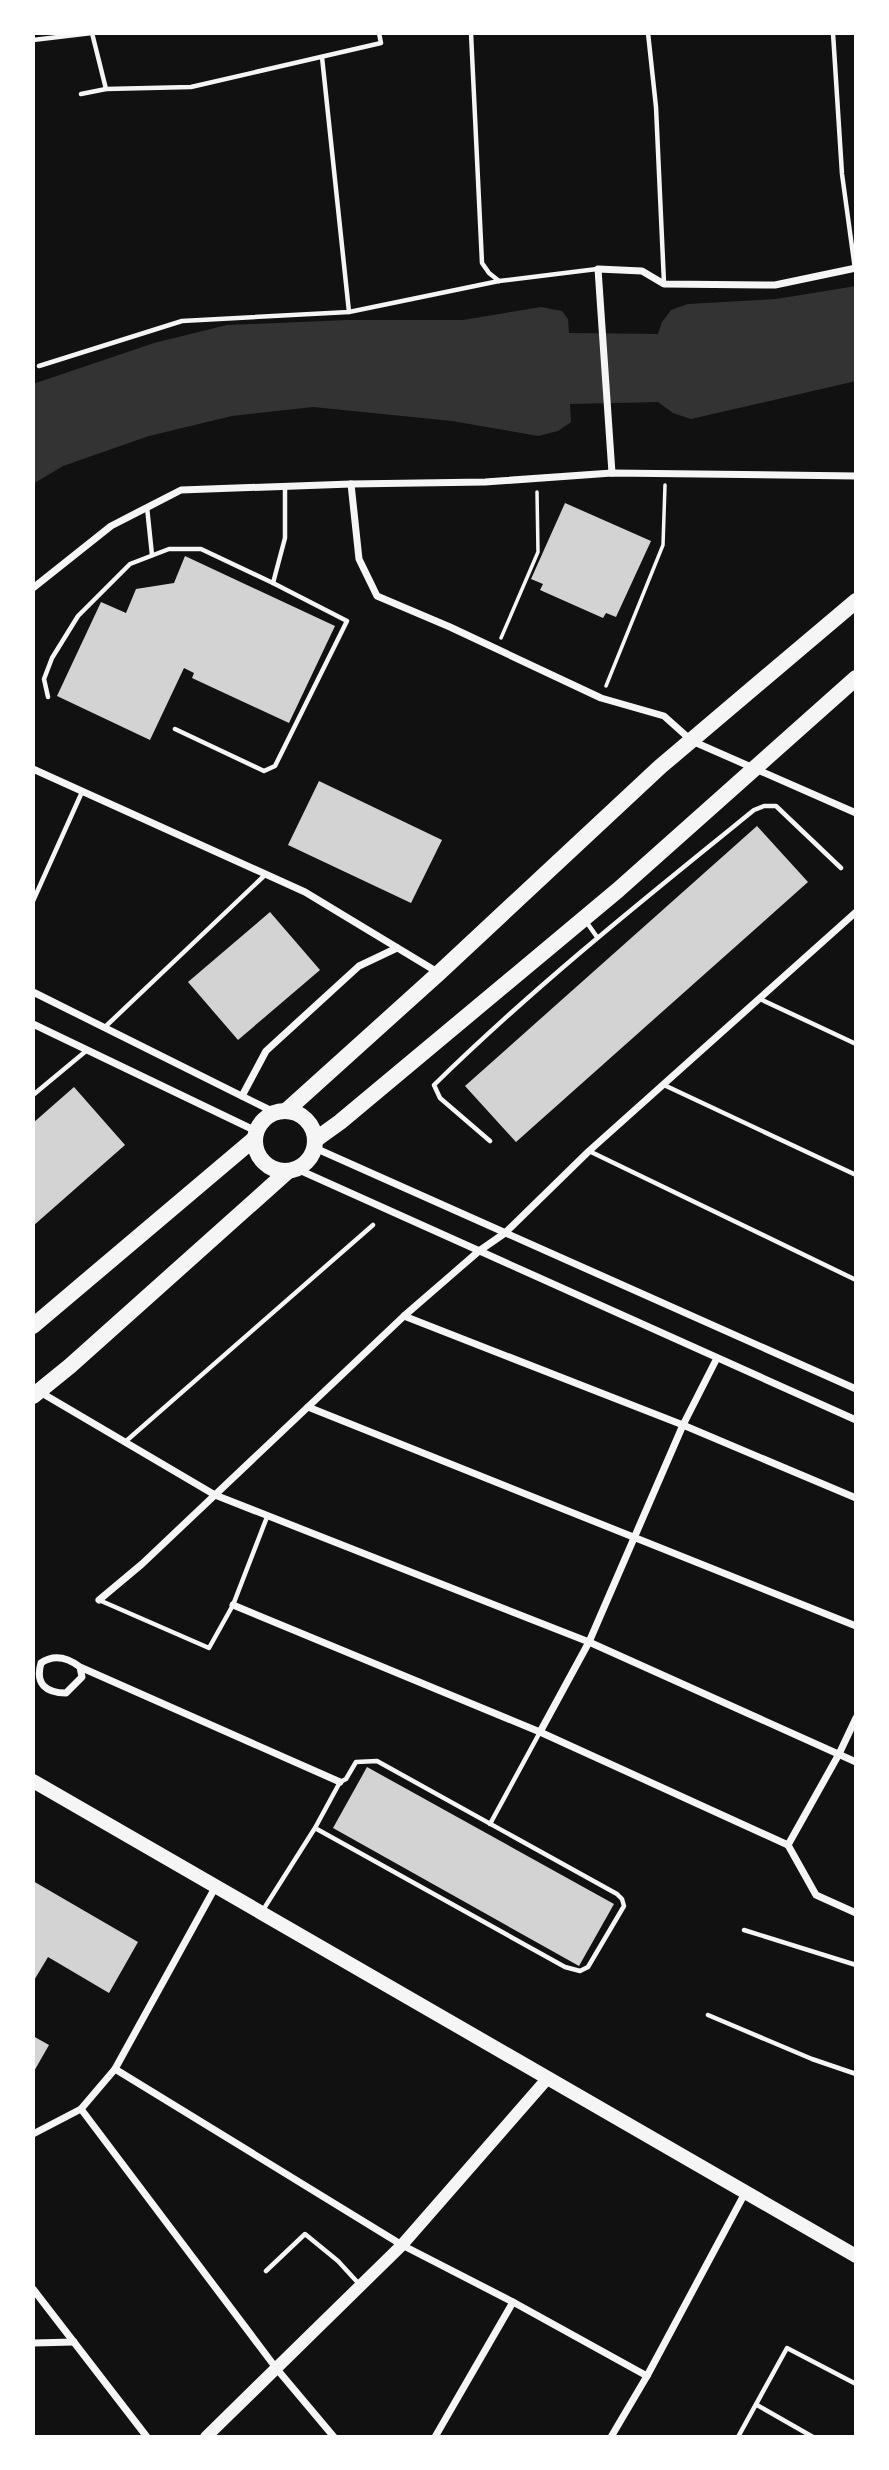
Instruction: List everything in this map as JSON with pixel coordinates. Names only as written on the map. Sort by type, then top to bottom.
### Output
[{"type":"highway","points":[[33,1326],[255,1135],[263,1119],[280,1112],[439,973],[661,766],[856,601]]},
{"type":"highway","points":[[315,1144],[584,919],[856,678]]},
{"type":"highway","points":[[36,1394],[292,1170],[311,1157],[315,1144],[313,1129],[307,1120],[298,1113],[280,1112]]},
{"type":"highway","points":[[255,1135],[255,1150],[260,1159],[277,1172],[292,1170]]},
{"type":"main road","points":[[33,1781],[856,2256]]},
{"type":"street","points":[[612,473],[598,269],[642,271],[664,284],[775,285],[855,269]]},
{"type":"street","points":[[33,588],[111,526],[181,490],[485,482],[612,473],[856,476]]},
{"type":"street","points":[[351,484],[359,559],[377,596],[601,698],[664,716],[692,741],[856,813]]},
{"type":"street","points":[[33,769],[305,892],[439,973]]},
{"type":"street","points":[[99,1600],[142,1564],[404,1317],[479,1251],[505,1233],[589,1152],[856,912]]},
{"type":"street","points":[[242,1096],[266,1051],[359,966],[397,948]]},
{"type":"street","points":[[33,992],[242,1096],[280,1112]]},
{"type":"street","points":[[33,1024],[255,1135]]},
{"type":"street","points":[[315,1144],[505,1233],[856,1389]]},
{"type":"street","points":[[292,1170],[856,1420]]},
{"type":"street","points":[[404,1317],[683,1425],[856,1498]]},
{"type":"street","points":[[540,1732],[589,1642],[683,1425],[717,1358]]},
{"type":"street","points":[[36,1394],[215,1495],[589,1642],[856,1762]]},
{"type":"street","points":[[308,1407],[856,1626]]},
{"type":"street","points":[[233,1605],[540,1732],[788,1845],[816,1895],[856,1913]]},
{"type":"street","points":[[80,1667],[82,1677],[66,1693],[55,1693],[45,1689],[40,1683],[38,1672],[41,1663],[48,1658],[60,1657],[340,1782]]},
{"type":"street","points":[[788,1845],[856,1718]]},
{"type":"street","points":[[33,2134],[81,2109],[115,2069],[216,1886]]},
{"type":"street","points":[[115,2069],[402,2245],[647,2376]]},
{"type":"street","points":[[206,2437],[402,2245],[547,2079]]},
{"type":"street","points":[[81,2109],[276,2368],[334,2437]]},
{"type":"street","points":[[611,2437],[647,2376],[745,2193]]},
{"type":"street","points":[[33,2288],[147,2437]]},
{"type":"street","points":[[435,2437],[513,2302]]},
{"type":"street","points":[[33,2343],[74,2342]]},
{"type":"lane","points":[[33,40],[92,33],[106,89]]},
{"type":"lane","points":[[81,94],[106,89],[191,87],[381,43],[379,33]]},
{"type":"lane","points":[[471,33],[482,263],[499,281]]},
{"type":"lane","points":[[648,33],[656,107],[664,284]]},
{"type":"lane","points":[[833,33],[842,173],[855,269]]},
{"type":"lane","points":[[322,57],[349,312]]},
{"type":"lane","points":[[39,366],[182,321],[349,312],[499,281],[598,269]]},
{"type":"lane","points":[[273,583],[285,538],[285,486]]},
{"type":"lane","points":[[147,507],[152,555]]},
{"type":"lane","points":[[48,697],[44,679],[52,658],[78,616],[130,564],[169,549],[201,550],[347,621],[275,766],[264,771],[175,729]]},
{"type":"lane","points":[[33,901],[82,792]]},
{"type":"lane","points":[[489,1141],[440,1098],[434,1084],[482,1037],[597,937],[754,810],[764,806],[776,806],[841,868]]},
{"type":"lane","points":[[105,1027],[265,874]]},
{"type":"lane","points":[[584,919],[597,937]]},
{"type":"lane","points":[[759,999],[856,1044]]},
{"type":"lane","points":[[33,1095],[86,1051]]},
{"type":"lane","points":[[663,1085],[856,1175]]},
{"type":"lane","points":[[589,1152],[856,1280]]},
{"type":"lane","points":[[125,1443],[373,1225]]},
{"type":"lane","points":[[99,1600],[209,1648],[233,1605],[267,1517]]},
{"type":"lane","points":[[490,1824],[540,1732]]},
{"type":"lane","points":[[262,1912],[315,1828],[340,1782],[346,1779],[356,1762],[377,1761],[617,1894],[624,1906],[588,1967],[580,1971],[565,1968],[315,1828]]},
{"type":"lane","points":[[744,1930],[856,1965]]},
{"type":"lane","points":[[708,2015],[812,2059],[856,2074]]},
{"type":"lane","points":[[267,2271],[305,2234],[338,2261],[360,2286]]},
{"type":"lane","points":[[738,2437],[786,2348],[856,2384]]},
{"type":"lane","points":[[757,2404],[813,2437]]},
{"type":"path","points":[[601,698],[663,545],[666,474]]},
{"type":"path","points":[[497,649],[538,552],[537,478]]},
{"type":"shaded area","points":[[856,286],[856,381],[691,419],[673,413],[658,402],[570,404],[571,422],[558,431],[538,436],[452,421],[313,407],[232,416],[149,436],[63,466],[33,484],[33,384],[154,343],[227,325],[347,320],[463,320],[541,307],[562,311],[568,319],[569,333],[658,334],[662,322],[671,310],[688,304],[776,299]]},
{"type":"building","points":[[565,503],[651,541],[616,617],[606,613],[603,618],[540,590],[543,584],[531,579]]},
{"type":"building","points":[[185,556],[335,626],[289,723],[192,678],[194,673],[184,668],[150,740],[57,696],[101,602],[126,613],[136,589],[174,583]]},
{"type":"building","points":[[319,781],[442,840],[411,903],[288,845]]},
{"type":"building","points":[[757,826],[808,882],[516,1142],[465,1086]]},
{"type":"building","points":[[270,912],[320,970],[238,1040],[188,982]]},
{"type":"building","points":[[74,1087],[125,1145],[33,1226],[33,1123]]},
{"type":"building","points":[[367,1767],[614,1904],[579,1966],[333,1828]]},
{"type":"building","points":[[33,1881],[138,1942],[109,1993],[48,1957],[33,1982]]},
{"type":"building","points":[[33,2036],[49,2045],[33,2073]]}]
